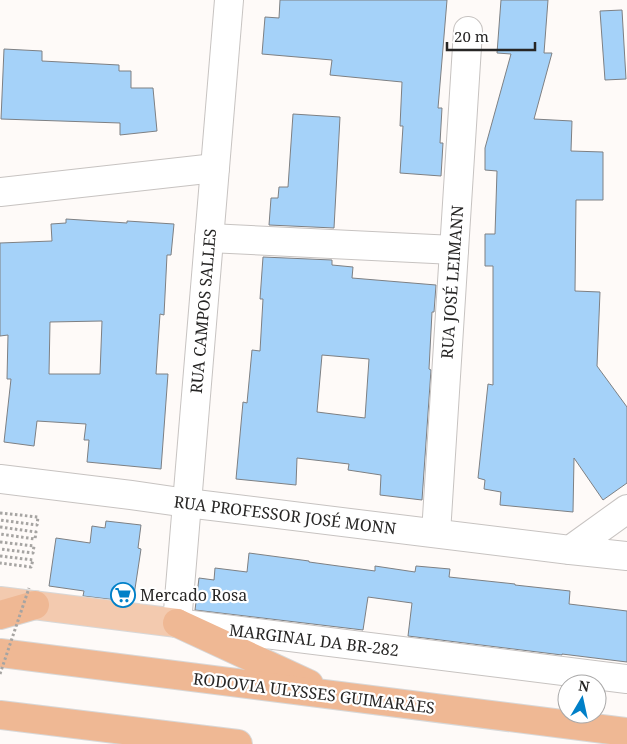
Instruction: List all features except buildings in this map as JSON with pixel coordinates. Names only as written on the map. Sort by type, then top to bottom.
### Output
[{"type":"highway","points":[[0,615],[32,597]]},
{"type":"highway","points":[[178,623],[331,695]]},
{"type":"highway","name":"RODOVIA ULYSSES GUIMARÃES","points":[[0,653],[627,732]]},
{"type":"highway","points":[[0,715],[238,744]]},
{"type":"main road","name":"MARGINAL DA BR-282","points":[[0,601],[32,597],[178,623]]},
{"type":"street","name":"RUA CAMPOS SALLES","points":[[178,623],[229,0]]},
{"type":"street","name":"RUA JOSÉ LEIMANN","points":[[436,533],[468,31]]},
{"type":"street","points":[[0,192],[215,168]]},
{"type":"street","points":[[209,238],[454,250]]},
{"type":"street","name":"RUA PROFESSOR JOSÉ MONN","points":[[0,479],[627,556]]},
{"type":"street","points":[[570,550],[627,509]]},
{"type":"street","name":"MARGINAL DA BR-282","points":[[178,623],[627,679]]},
{"type":"path","points":[[0,513],[38,518],[37,525],[0,520]]},
{"type":"path","points":[[0,527],[36,532],[35,539],[0,534]]},
{"type":"path","points":[[0,542],[34,546],[33,553],[0,549]]},
{"type":"path","points":[[0,556],[33,560],[31,567],[0,563]]},
{"type":"path","points":[[0,674],[32,597]]},
{"type":"place","name":"Mercado Rosa","points":[[123,595]]}]
